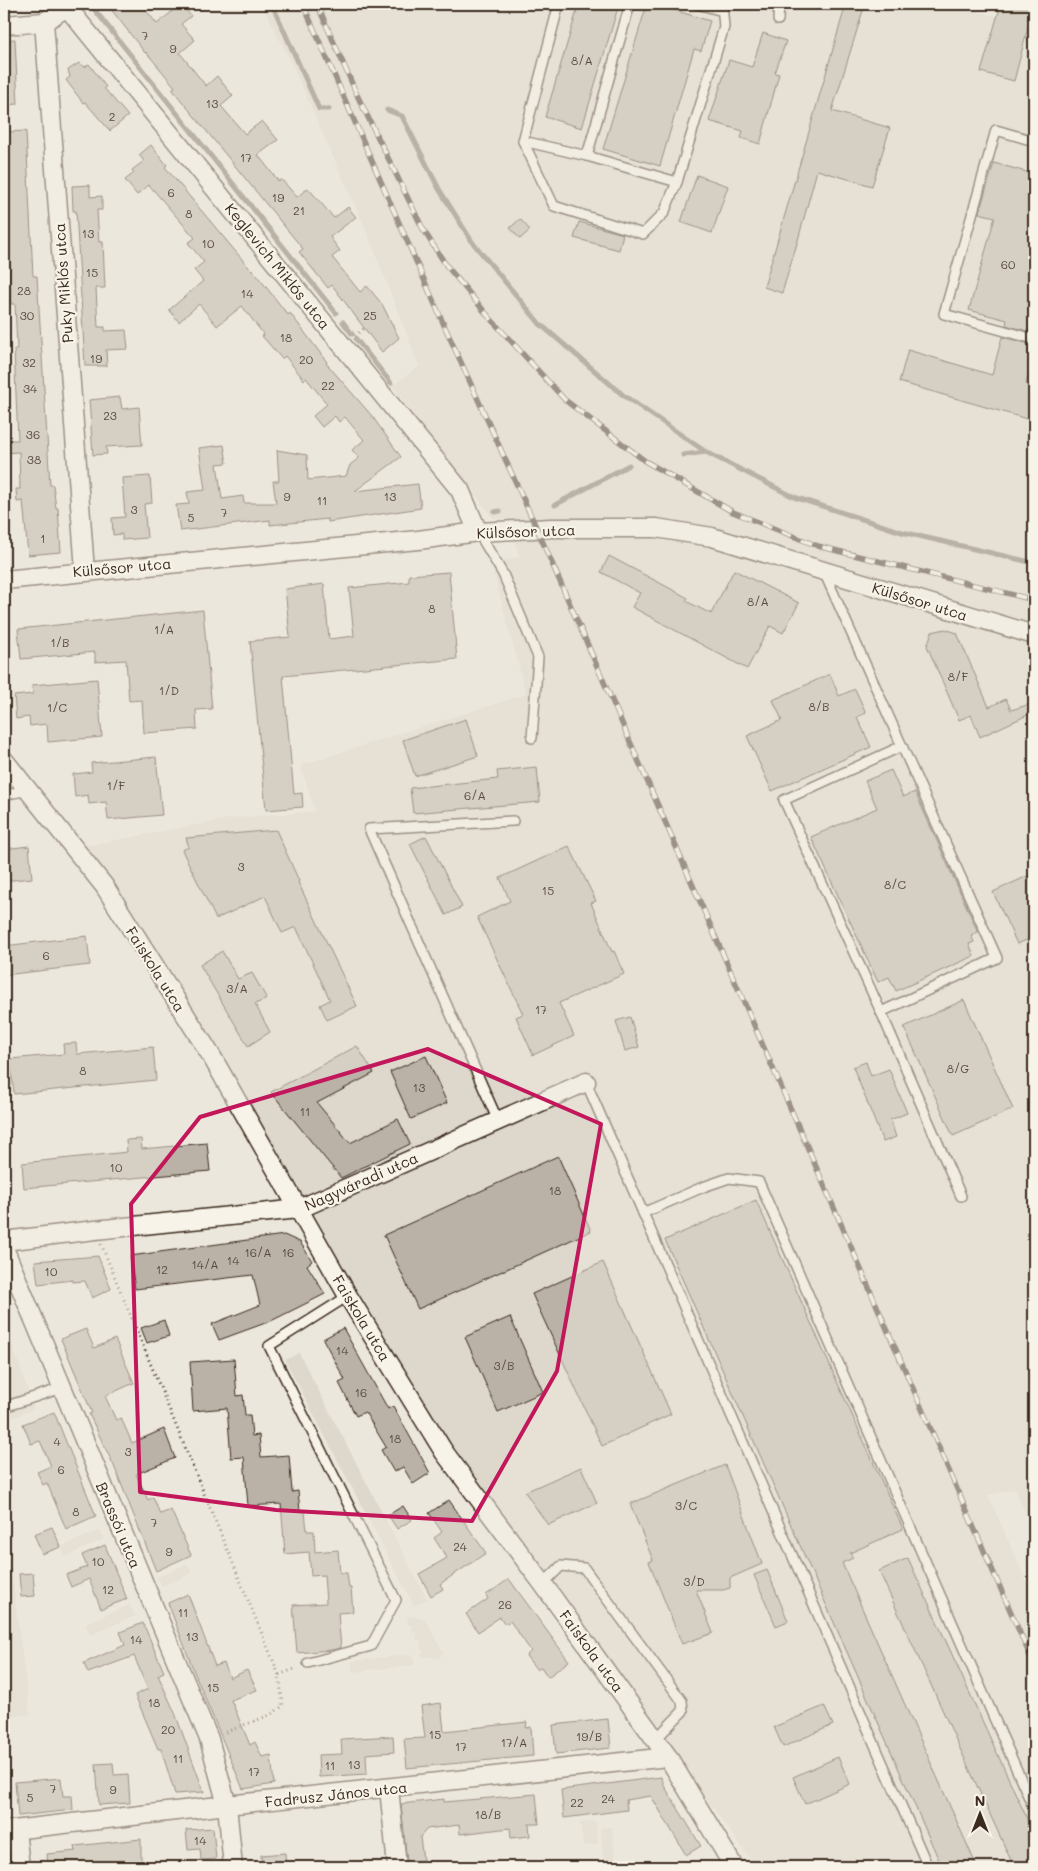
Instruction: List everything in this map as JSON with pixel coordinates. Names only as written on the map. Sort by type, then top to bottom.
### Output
[{"type":"street","name":"Keglevich Miklós utca","points":[[44,22],[67,7],[460,490],[478,532]]},
{"type":"street","points":[[4,25],[44,22]]},
{"type":"street","name":"Puky Miklós utca","points":[[44,22],[85,571]]},
{"type":"street","name":"Külsősor utca","points":[[4,580],[408,541],[478,532],[551,528],[656,528],[712,537],[1034,636]]},
{"type":"street","name":"Faiskola utca","points":[[4,760],[105,887],[212,1057],[348,1296],[444,1452],[543,1584],[668,1757],[734,1867]]},
{"type":"street","name":"Nagyváradi utca","points":[[4,1241],[299,1209],[586,1082]]},
{"type":"street","name":"Brassói utca","points":[[4,1248],[208,1739],[227,1805],[233,1867]]},
{"type":"street","name":"Fadrusz János utca","points":[[10,1831],[227,1805],[668,1757]]},
{"type":"street","points":[[389,1788],[397,1867]]},
{"type":"street","points":[[10,1831],[20,1867]]},
{"type":"lane","points":[[559,4],[522,141],[554,206],[643,234],[664,213],[678,182],[724,27],[722,8],[697,4]]},
{"type":"lane","points":[[587,156],[630,4]]},
{"type":"lane","points":[[778,20],[779,4]]},
{"type":"lane","points":[[1034,141],[996,130],[944,314],[1034,339]]},
{"type":"lane","points":[[522,141],[587,156],[678,182]]},
{"type":"lane","points":[[478,532],[503,574],[538,657],[532,738]]},
{"type":"lane","points":[[824,572],[997,958],[881,1012]]},
{"type":"lane","points":[[902,746],[784,800],[881,1012],[961,1196]]},
{"type":"lane","points":[[4,795],[28,790]]},
{"type":"lane","points":[[498,1121],[368,829],[513,821]]},
{"type":"lane","points":[[586,1082],[928,1867]]},
{"type":"lane","points":[[642,1213],[729,1178],[759,1182],[1034,1809]]},
{"type":"lane","points":[[308,1664],[371,1646],[396,1600],[269,1346],[348,1296]]},
{"type":"lane","points":[[4,1407],[62,1388]]},
{"type":"lane","points":[[543,1584],[561,1566],[584,1568],[682,1701],[683,1711],[655,1740]]},
{"type":"path","points":[[94,1230],[279,1675],[283,1706],[270,1715],[208,1739]]},
{"type":"path","points":[[279,1675],[308,1664]]},
{"type":"highlighted area","points":[[428,1049],[601,1124],[557,1371],[472,1521],[276,1510],[140,1492],[131,1204],[200,1117]]},
{"type":"shaded area","points":[[262,4],[950,4],[1034,26],[1034,1532],[1015,1489],[988,1495],[1034,1599],[1034,1867],[756,1867],[452,1447],[356,1293],[219,1053],[110,881],[84,846],[233,818],[315,811],[300,765],[526,694],[491,563],[520,557],[506,519],[493,518],[392,386],[419,366],[368,235],[294,69]]},
{"type":"shaded area","points":[[4,1329],[7,1329],[34,1409],[4,1421]]},
{"type":"shaded area","points":[[299,1353],[427,1599],[414,1606],[285,1360]]},
{"type":"shaded area","points":[[4,1515],[30,1714],[4,1717]]},
{"type":"shaded area","points":[[100,1530],[104,1539],[65,1557],[61,1547]]},
{"type":"shaded area","points":[[187,1564],[192,1573],[162,1586],[157,1577]]},
{"type":"shaded area","points":[[130,1605],[135,1616],[90,1635],[85,1623]]},
{"type":"shaded area","points":[[408,1616],[425,1619],[443,1651],[440,1658],[422,1656],[423,1650],[420,1649],[421,1641],[416,1640],[417,1633],[412,1632],[412,1625],[407,1624]]},
{"type":"shaded area","points":[[413,1654],[415,1665],[353,1672],[351,1661]]},
{"type":"shaded area","points":[[596,1821],[598,1844],[583,1846],[580,1823]]},
{"type":"shaded area","points":[[612,1827],[616,1863],[604,1865],[600,1828]]},
{"type":"building","points":[[107,4],[141,4],[157,24],[181,4],[191,16],[181,24],[195,40],[180,53],[206,86],[217,76],[233,96],[221,106],[245,134],[262,121],[278,140],[258,155],[279,182],[281,179],[297,197],[308,188],[334,218],[348,207],[356,217],[330,237],[340,251],[332,257],[360,292],[367,286],[382,304],[399,338],[382,352],[332,285],[328,288],[299,252],[303,249],[172,89],[175,87],[145,53]]},
{"type":"building","points":[[579,4],[619,4],[582,128],[545,117]]},
{"type":"building","points":[[647,4],[654,4],[710,21],[701,51],[694,49],[660,166],[603,149]]},
{"type":"building","points":[[846,4],[865,4],[832,111],[890,128],[872,186],[817,170],[782,293],[764,287]]},
{"type":"building","points":[[1001,4],[1034,4],[1014,81],[981,72]]},
{"type":"building","points":[[763,33],[786,41],[775,73],[779,74],[760,144],[741,138],[743,131],[709,121],[729,60],[752,67]]},
{"type":"building","points":[[15,39],[18,104],[4,105],[4,40]]},
{"type":"building","points":[[79,63],[85,67],[89,64],[106,87],[104,88],[128,116],[110,131],[85,102],[83,103],[66,80],[70,77],[68,70]]},
{"type":"building","points":[[26,131],[33,276],[37,276],[50,485],[53,485],[56,508],[58,508],[61,552],[28,555],[23,501],[17,502],[16,489],[20,489],[19,452],[4,453],[4,440],[18,440],[14,349],[17,349],[15,304],[11,304],[8,254],[4,254],[4,132]]},
{"type":"building","points":[[151,145],[167,165],[165,167],[252,269],[288,315],[290,313],[326,363],[372,416],[401,457],[355,491],[418,484],[421,508],[328,522],[328,519],[270,525],[270,520],[180,531],[176,505],[189,504],[187,492],[205,490],[199,448],[224,445],[227,463],[217,464],[222,499],[243,496],[244,503],[276,503],[273,481],[279,481],[277,450],[307,455],[308,480],[346,476],[350,465],[359,458],[352,450],[364,440],[345,417],[339,422],[335,416],[322,427],[313,416],[327,404],[306,378],[304,380],[285,356],[282,359],[262,336],[264,335],[242,306],[217,326],[199,304],[179,322],[169,310],[203,281],[194,270],[204,262],[188,243],[195,238],[149,185],[137,195],[125,180],[134,173],[132,170],[144,161],[139,155]]},
{"type":"building","points":[[994,163],[1034,174],[1034,333],[1006,325],[1007,320],[969,310],[995,217],[979,213]]},
{"type":"building","points":[[697,175],[728,186],[712,233],[681,222]]},
{"type":"building","points":[[90,185],[90,197],[102,196],[102,210],[97,210],[99,242],[103,242],[105,288],[96,288],[98,327],[105,327],[105,331],[126,330],[128,349],[106,350],[107,366],[85,366],[76,211],[73,211],[72,186]]},
{"type":"building","points":[[520,219],[530,230],[520,239],[510,228]]},
{"type":"building","points":[[579,222],[623,234],[619,250],[574,238]]},
{"type":"building","points":[[1002,337],[1034,345],[1034,353],[1026,384],[1034,387],[1034,421],[899,382],[908,350],[992,375]]},
{"type":"building","points":[[120,397],[122,409],[139,407],[142,445],[106,447],[107,454],[93,455],[89,400]]},
{"type":"building","points":[[150,476],[152,503],[144,504],[147,538],[122,540],[122,534],[113,535],[112,518],[125,517],[122,478]]},
{"type":"building","points":[[609,556],[688,598],[686,601],[711,614],[734,570],[799,603],[783,633],[770,626],[747,669],[632,607],[640,593],[601,572]]},
{"type":"building","points":[[449,572],[457,659],[283,676],[294,794],[302,793],[303,807],[266,810],[250,641],[290,637],[285,589],[324,584],[329,639],[354,636],[349,588],[409,582],[409,575]]},
{"type":"building","points":[[203,610],[212,709],[196,710],[197,729],[144,733],[142,700],[129,701],[126,660],[95,662],[95,652],[21,659],[18,629]]},
{"type":"building","points":[[945,629],[957,633],[989,707],[1006,699],[1011,710],[1034,703],[1034,712],[980,737],[971,715],[959,720],[927,646],[932,632]]},
{"type":"building","points":[[830,674],[839,696],[855,689],[866,713],[857,717],[871,747],[772,791],[747,736],[782,720],[773,700]]},
{"type":"building","points":[[97,679],[102,737],[48,742],[47,724],[30,726],[29,717],[16,719],[14,696],[33,694],[32,685]]},
{"type":"building","points":[[466,719],[478,756],[415,776],[403,740]]},
{"type":"building","points":[[156,757],[162,815],[108,820],[106,802],[89,804],[88,795],[75,797],[73,774],[92,772],[91,763]]},
{"type":"building","points":[[537,767],[540,802],[413,813],[410,788],[498,779],[497,771]]},
{"type":"building","points":[[891,770],[903,797],[915,792],[978,932],[971,935],[974,942],[969,944],[974,956],[896,991],[889,977],[878,982],[811,837],[877,808],[865,781]]},
{"type":"building","points":[[276,830],[298,882],[357,1006],[327,1020],[320,1005],[330,1000],[296,927],[282,933],[265,896],[216,919],[182,850],[189,847],[186,838]]},
{"type":"building","points":[[426,836],[462,907],[446,915],[410,844]]},
{"type":"building","points":[[29,846],[32,878],[4,881],[4,849]]},
{"type":"building","points":[[569,846],[596,901],[591,903],[612,952],[614,951],[624,974],[559,1003],[574,1036],[533,1055],[516,1017],[523,1014],[477,917],[510,901],[500,878]]},
{"type":"building","points":[[1034,873],[1034,937],[1017,944],[993,892]]},
{"type":"building","points":[[87,936],[90,965],[4,975],[4,946]]},
{"type":"building","points":[[222,951],[238,979],[252,973],[267,999],[255,1004],[270,1032],[248,1046],[200,965]]},
{"type":"building","points":[[964,1000],[1013,1109],[953,1136],[904,1027]]},
{"type":"building","points":[[630,1017],[639,1047],[625,1051],[616,1021]]},
{"type":"building","points":[[76,1043],[77,1054],[153,1047],[156,1080],[14,1094],[10,1059],[64,1054],[63,1044]]},
{"type":"building","points":[[357,1046],[374,1073],[317,1103],[350,1143],[398,1119],[410,1144],[341,1178],[271,1092]]},
{"type":"building","points":[[426,1056],[447,1103],[411,1119],[390,1072]]},
{"type":"building","points":[[866,1062],[871,1076],[889,1069],[907,1113],[890,1120],[896,1137],[883,1142],[853,1067]]},
{"type":"building","points":[[141,1139],[142,1149],[207,1143],[210,1171],[24,1188],[22,1163],[127,1152],[126,1140]]},
{"type":"building","points":[[558,1156],[591,1231],[418,1309],[384,1235]]},
{"type":"building","points":[[756,1200],[903,1529],[850,1553],[853,1558],[842,1563],[977,1867],[942,1867],[665,1240]]},
{"type":"building","points":[[284,1235],[300,1242],[312,1261],[307,1265],[325,1294],[271,1321],[219,1340],[212,1324],[260,1305],[253,1275],[135,1289],[130,1256]]},
{"type":"building","points":[[98,1256],[111,1289],[92,1298],[85,1281],[73,1282],[73,1280],[38,1284],[35,1261]]},
{"type":"building","points":[[603,1262],[671,1414],[602,1446],[532,1294]]},
{"type":"building","points":[[510,1317],[543,1392],[498,1412],[465,1337]]},
{"type":"building","points":[[164,1320],[169,1336],[147,1343],[141,1328]]},
{"type":"building","points":[[343,1328],[388,1409],[393,1406],[430,1473],[413,1484],[403,1467],[394,1472],[381,1450],[386,1447],[365,1412],[356,1416],[339,1383],[345,1380],[323,1339]]},
{"type":"building","points":[[86,1329],[94,1348],[115,1339],[134,1383],[105,1396],[116,1420],[121,1418],[132,1443],[164,1429],[175,1458],[136,1474],[148,1500],[153,1497],[160,1514],[171,1510],[191,1555],[156,1571],[114,1466],[89,1414],[92,1413],[61,1339]]},
{"type":"building","points":[[234,1359],[237,1396],[243,1395],[245,1415],[250,1415],[252,1436],[259,1435],[261,1457],[289,1455],[292,1492],[298,1491],[300,1511],[305,1511],[307,1531],[314,1531],[315,1552],[338,1550],[340,1573],[347,1573],[349,1588],[351,1588],[353,1612],[338,1613],[341,1648],[297,1653],[293,1605],[326,1603],[324,1575],[311,1576],[309,1552],[285,1554],[281,1504],[248,1506],[244,1457],[231,1458],[227,1408],[193,1411],[190,1362]]},
{"type":"building","points":[[54,1412],[96,1516],[66,1529],[47,1483],[43,1485],[37,1472],[51,1466],[40,1441],[31,1444],[23,1424]]},
{"type":"building","points":[[725,1465],[762,1564],[730,1578],[730,1588],[723,1590],[696,1590],[713,1633],[682,1644],[649,1562],[653,1560],[630,1504]]},
{"type":"building","points":[[581,1467],[597,1503],[548,1525],[525,1492]]},
{"type":"building","points":[[449,1500],[486,1553],[440,1584],[443,1589],[431,1596],[419,1574],[447,1558],[434,1538],[442,1532],[429,1513]]},
{"type":"building","points":[[403,1506],[412,1520],[397,1529],[388,1515]]},
{"type":"building","points":[[52,1527],[61,1547],[42,1554],[34,1534]]},
{"type":"building","points":[[105,1545],[127,1599],[101,1609],[89,1579],[71,1587],[66,1575],[87,1567],[82,1555]]},
{"type":"building","points":[[908,1558],[1034,1834],[1034,1867],[1014,1867],[879,1571]]},
{"type":"building","points":[[767,1570],[788,1621],[776,1626],[754,1575]]},
{"type":"building","points":[[33,1573],[35,1596],[21,1597],[19,1574]]},
{"type":"building","points":[[509,1579],[569,1661],[548,1677],[541,1667],[537,1670],[526,1656],[531,1651],[510,1621],[505,1624],[500,1617],[478,1632],[466,1614],[488,1599],[486,1595]]},
{"type":"building","points":[[188,1594],[215,1666],[224,1663],[230,1678],[247,1670],[257,1690],[231,1700],[250,1745],[255,1742],[262,1757],[271,1755],[274,1784],[243,1789],[195,1674],[168,1603]]},
{"type":"building","points":[[143,1623],[164,1672],[158,1675],[175,1713],[204,1792],[175,1794],[161,1749],[158,1749],[135,1695],[148,1689],[134,1656],[88,1673],[84,1663],[125,1645],[120,1632]]},
{"type":"building","points":[[441,1703],[444,1731],[527,1722],[526,1728],[531,1727],[533,1756],[407,1768],[404,1739],[425,1738],[421,1706]]},
{"type":"building","points":[[824,1706],[833,1725],[783,1747],[774,1727]]},
{"type":"building","points":[[608,1719],[611,1748],[556,1754],[553,1725]]},
{"type":"building","points":[[393,1736],[394,1752],[366,1754],[367,1774],[319,1777],[318,1755],[342,1754],[341,1739]]},
{"type":"building","points":[[838,1757],[850,1784],[805,1804],[793,1777]]},
{"type":"building","points":[[113,1763],[114,1775],[128,1774],[130,1803],[99,1805],[96,1764]]},
{"type":"building","points":[[661,1777],[665,1787],[701,1846],[686,1855],[651,1796],[626,1800],[627,1810],[564,1818],[561,1790]]},
{"type":"building","points":[[61,1778],[63,1796],[72,1796],[73,1810],[18,1816],[15,1782]]},
{"type":"building","points":[[536,1794],[539,1824],[529,1824],[530,1836],[511,1838],[510,1828],[460,1834],[459,1825],[427,1829],[420,1837],[423,1860],[407,1862],[401,1804],[444,1799],[444,1802]]},
{"type":"building","points":[[213,1828],[216,1859],[201,1860],[200,1849],[188,1850],[186,1830]]},
{"type":"building","points":[[141,1839],[141,1867],[48,1867],[47,1854],[76,1851],[75,1846]]},
{"type":"building","points":[[285,1853],[286,1867],[262,1867],[261,1855]]},
{"type":"waterway","points":[[90,4],[336,313]]},
{"type":"waterway","points":[[272,4],[319,109],[329,109]]},
{"type":"waterway","points":[[387,110],[402,116],[439,189],[473,243],[540,324],[623,395],[706,452],[794,497],[902,532],[1034,563]]},
{"type":"waterway","points":[[343,322],[352,334]]},
{"type":"waterway","points":[[356,339],[391,383]]},
{"type":"waterway","points":[[683,455],[706,452]]},
{"type":"waterway","points":[[555,505],[629,465]]},
{"type":"waterway","points":[[495,512],[500,511]]},
{"type":"railway","points":[[303,4],[444,325],[537,529],[1034,1665]]},
{"type":"railway","points":[[317,4],[358,97],[424,231],[446,265],[489,317],[565,400],[645,461],[733,512],[818,546],[1034,600]]}]
